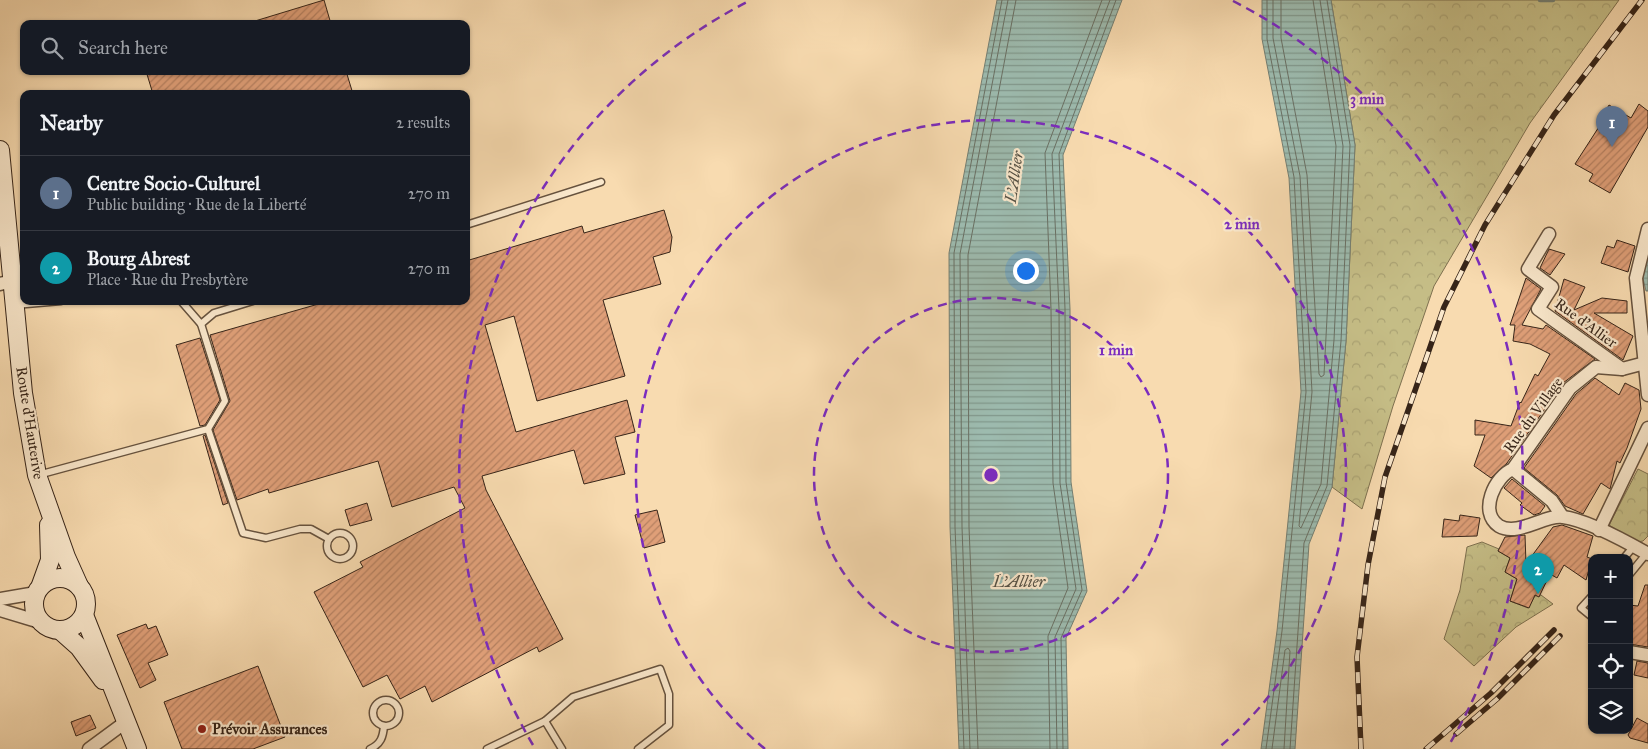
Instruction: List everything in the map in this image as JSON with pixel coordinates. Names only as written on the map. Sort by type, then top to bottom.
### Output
[{"type":"main road","name":"Route d'Hauterive","points":[[0,150],[6,282],[15,305],[24,401],[49,528],[50,560],[38,589]]},
{"type":"main road","name":"Route d'Hauterive","points":[[39,482],[66,557],[79,586]]},
{"type":"main road","points":[[119,703],[79,647],[61,631],[47,628],[40,622],[34,608],[38,589],[56,578],[65,578],[79,586],[86,600],[84,615],[127,721],[137,749]]},
{"type":"main road","points":[[61,631],[75,626],[84,615]]},
{"type":"street","points":[[1648,229],[1636,278],[1648,395]]},
{"type":"street","name":"Rue d'Allier","points":[[1549,234],[1528,269],[1552,286],[1538,309],[1622,370]]},
{"type":"street","name":"Rue du Village","points":[[1562,516],[1527,527],[1509,528],[1500,526],[1492,520],[1489,510],[1490,496],[1498,482],[1508,471],[1513,469],[1570,388],[1596,367],[1622,370],[1645,363]]},
{"type":"street","points":[[1599,530],[1648,428]]},
{"type":"street","points":[[1513,469],[1552,501],[1562,516],[1599,530],[1648,554]]},
{"type":"street","points":[[0,599],[38,589]]},
{"type":"street","points":[[0,610],[40,622]]},
{"type":"street","points":[[1633,653],[1648,655]]},
{"type":"street","points":[[89,749],[127,721]]},
{"type":"lane","points":[[470,224],[601,182]]},
{"type":"lane","points":[[15,305],[20,305]]},
{"type":"lane","points":[[39,482],[208,429],[225,402],[201,324],[184,305]]},
{"type":"lane","points":[[201,324],[214,313],[240,305]]},
{"type":"lane","points":[[208,429],[243,533],[266,538],[300,529],[311,529],[328,539]]},
{"type":"lane","points":[[337,533],[347,535],[353,544],[351,554],[343,560],[333,558],[327,549],[328,539],[337,533]]},
{"type":"lane","points":[[1627,554],[1634,546]]},
{"type":"lane","points":[[1633,571],[1648,554]]},
{"type":"lane","points":[[1588,600],[1581,608],[1588,614]]},
{"type":"lane","points":[[487,749],[545,721],[573,697],[660,669],[669,694],[669,725],[638,749]]},
{"type":"lane","points":[[388,700],[397,705],[399,715],[394,724],[384,726],[376,721],[373,711],[378,702],[388,700]]},
{"type":"lane","points":[[545,721],[562,749]]},
{"type":"lane","points":[[370,749],[378,746],[384,735],[384,726]]},
{"type":"green space","points":[[1331,0],[1619,0],[1530,123],[1434,286],[1393,406],[1362,509],[1332,487],[1346,341],[1355,145]]},
{"type":"green space","points":[[1638,469],[1648,474],[1648,536],[1643,541],[1637,542],[1609,525]]},
{"type":"green space","points":[[1482,542],[1499,549],[1498,551],[1510,558],[1505,572],[1517,579],[1510,601],[1528,608],[1535,596],[1541,595],[1553,604],[1516,627],[1474,666],[1444,639],[1460,590],[1467,547]]},
{"type":"water","name":"L'Allier","points":[[997,0],[1122,0],[1063,155],[1070,309],[1071,482],[1087,591],[1066,638],[1068,749],[959,749],[950,527],[949,253]]},
{"type":"water","points":[[1262,0],[1331,0],[1355,145],[1346,341],[1332,487],[1309,544],[1295,749],[1261,749],[1277,631],[1301,392],[1289,178],[1262,39]]},
{"type":"water","points":[[1648,239],[1648,291],[1646,291],[1642,274]]},
{"type":"building","points":[[324,0],[330,20],[258,20]]},
{"type":"building","points":[[147,75],[347,75],[352,90],[152,90]]},
{"type":"building","points":[[1639,104],[1648,111],[1648,127],[1610,193],[1589,181],[1593,174],[1575,164],[1604,119],[1602,118],[1609,105],[1631,118]]},
{"type":"building","points":[[664,210],[672,237],[670,252],[653,257],[661,284],[603,300],[625,376],[537,401],[514,316],[485,325],[516,432],[627,400],[635,432],[615,437],[625,474],[584,484],[574,450],[482,476],[486,490],[563,639],[539,652],[537,647],[432,702],[425,686],[400,699],[387,675],[363,687],[314,592],[363,567],[360,562],[465,508],[454,487],[392,507],[378,461],[269,493],[268,489],[237,500],[213,430],[230,401],[210,335],[315,305],[470,305],[470,260],[582,226],[584,233]]},
{"type":"building","points":[[1617,240],[1635,246],[1628,272],[1601,263],[1607,246],[1614,248]]},
{"type":"building","points":[[1549,249],[1565,254],[1550,275],[1540,268]]},
{"type":"building","points":[[1526,278],[1541,289],[1522,325],[1543,329],[1546,325],[1595,359],[1563,383],[1507,463],[1491,478],[1474,466],[1485,435],[1475,435],[1475,420],[1511,426],[1520,402],[1535,374],[1538,376],[1550,354],[1530,344],[1513,341],[1515,325],[1510,325]]},
{"type":"building","points":[[1564,279],[1585,287],[1574,310],[1602,298],[1627,301],[1627,313],[1594,313],[1633,336],[1623,360],[1555,311]]},
{"type":"building","points":[[200,338],[220,400],[205,425],[200,426],[176,345]]},
{"type":"building","points":[[1595,378],[1619,395],[1625,383],[1639,390],[1641,409],[1627,448],[1620,463],[1617,461],[1610,489],[1601,483],[1583,514],[1565,506],[1557,495],[1524,468],[1576,394]]},
{"type":"building","points":[[205,435],[228,503],[223,505],[203,436]]},
{"type":"building","points":[[1512,479],[1545,506],[1540,513],[1534,515],[1520,505],[1522,503],[1504,488]]},
{"type":"building","points":[[367,503],[372,520],[350,526],[345,510]]},
{"type":"building","points":[[657,510],[665,542],[644,548],[635,515]]},
{"type":"building","points":[[1460,515],[1480,518],[1477,536],[1442,537],[1444,519],[1459,521]]},
{"type":"building","points":[[1562,525],[1593,536],[1587,557],[1588,573],[1586,580],[1564,565],[1557,578],[1550,574],[1539,597],[1535,595],[1529,608],[1510,601],[1517,579],[1505,572],[1510,558],[1498,551],[1505,537],[1525,535],[1526,564],[1553,527]]},
{"type":"building","points":[[1645,585],[1648,585],[1648,647],[1633,645],[1633,605],[1638,606]]},
{"type":"building","points":[[146,624],[148,629],[156,626],[168,655],[148,663],[156,680],[140,688],[117,635]]},
{"type":"building","points":[[1637,661],[1648,663],[1648,678],[1634,675]]},
{"type":"building","points":[[258,666],[285,737],[253,749],[182,749],[164,702]]},
{"type":"building","points":[[90,715],[96,728],[76,736],[71,722]]},
{"type":"building","points":[[1637,718],[1648,724],[1648,743],[1630,738],[1628,735],[1633,734],[1633,726]]},
{"type":"waterway","points":[[1540,0],[1553,0]]},
{"type":"railway","points":[[1361,749],[1357,657],[1368,565],[1385,477],[1444,307],[1485,225],[1554,115],[1642,0]]},
{"type":"railway","points":[[1426,749],[1491,693],[1554,630]]},
{"type":"railway","points":[[1456,734],[1497,699],[1560,636]]},
{"type":"place","name":"Centre Socio-Culturel","points":[[1612,147]]},
{"type":"place","name":"Bourg Abrest","points":[[1538,594]]},
{"type":"place","name":"Prévoir Assurances","points":[[202,729]]}]
